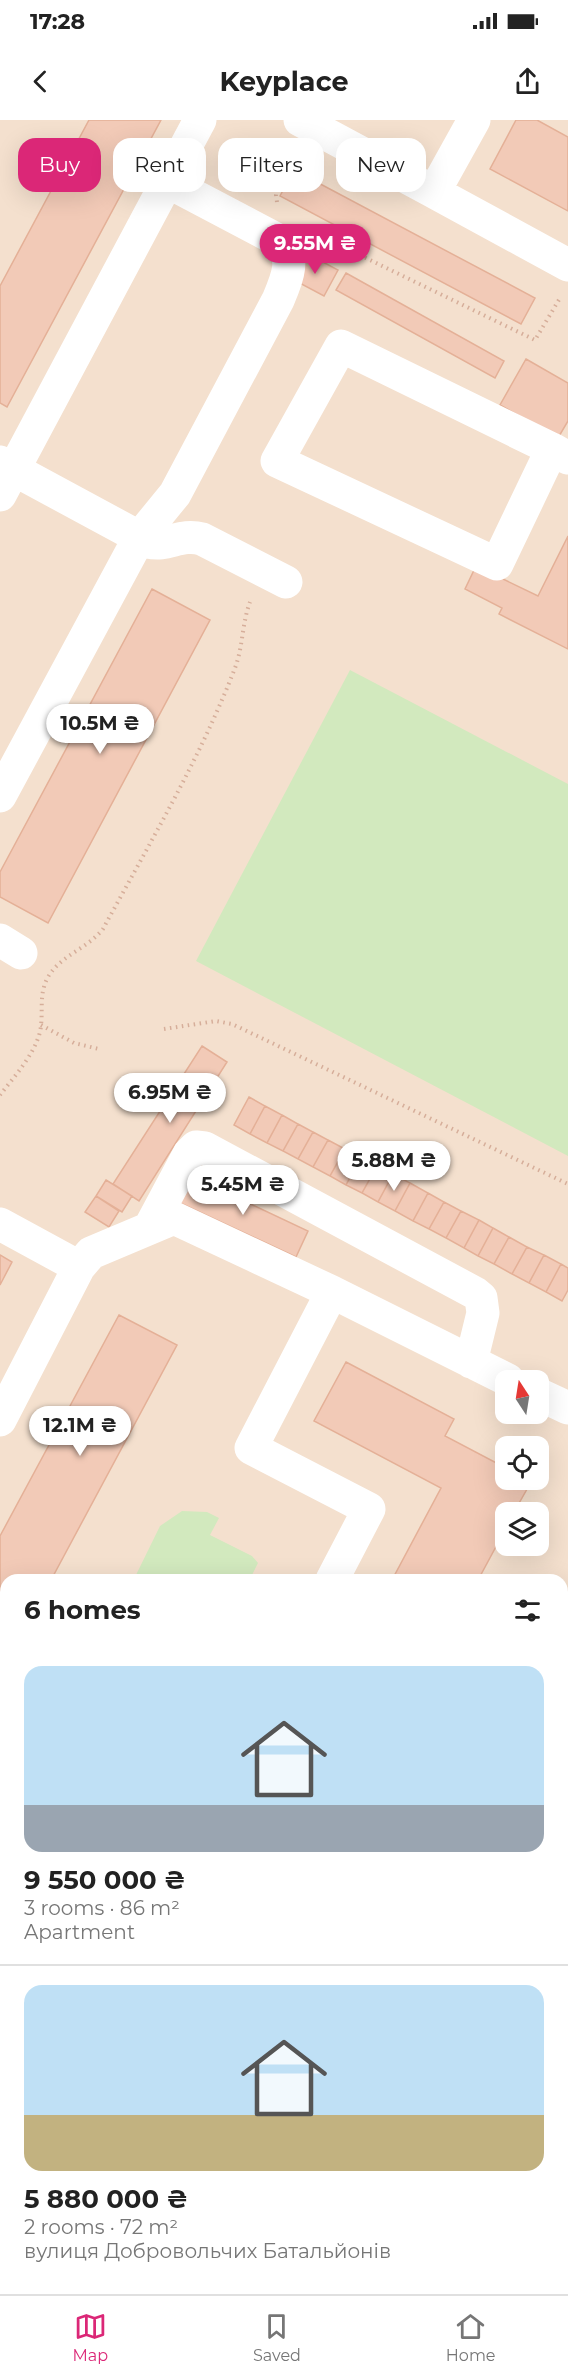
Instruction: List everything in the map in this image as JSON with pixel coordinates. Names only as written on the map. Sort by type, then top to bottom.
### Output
[{"type":"street","points":[[195,138],[200,120]]},
{"type":"street","points":[[300,120],[434,192],[565,279]]},
{"type":"street","points":[[434,192],[474,120]]},
{"type":"street","points":[[178,192],[5,476],[139,538],[158,544],[190,535],[202,538],[275,576]]},
{"type":"street","points":[[0,796],[139,538],[176,494],[278,300],[288,273],[289,255],[282,244],[272,236],[186,192]]},
{"type":"street","points":[[341,346],[560,454],[497,564],[277,461],[341,346]]},
{"type":"street","points":[[150,1227],[189,1154],[196,1147],[205,1148],[475,1293],[481,1298],[483,1313],[471,1362]]},
{"type":"street","points":[[0,1420],[79,1267],[91,1253],[174,1218],[332,1292],[495,1374]]},
{"type":"street","points":[[0,1224],[79,1267]]},
{"type":"street","points":[[332,1292],[251,1448],[369,1509],[335,1574]]},
{"type":"street","points":[[549,1399],[568,1408]]},
{"type":"path","points":[[277,192],[282,244],[339,245],[535,340],[565,279]]},
{"type":"path","points":[[0,1095],[31,1052],[39,1034],[41,995],[47,979],[55,967],[94,940],[103,929],[198,751],[236,667],[246,612],[275,576]]},
{"type":"path","points":[[164,1029],[216,1021],[232,1024],[568,1184]]},
{"type":"path","points":[[41,1025],[74,1043],[99,1049]]},
{"type":"shaded area","points":[[0,120],[568,120],[568,1574],[0,1574]]},
{"type":"green space","points":[[350,670],[568,784],[568,1156],[196,961]]},
{"type":"green space","points":[[182,1511],[207,1512],[219,1518],[210,1535],[252,1556],[258,1563],[252,1574],[136,1574],[160,1526]]},
{"type":"building","points":[[89,120],[161,120],[151,138],[113,138],[113,192],[122,192],[7,407],[0,403],[0,286],[50,192],[101,192],[101,138],[79,138]]},
{"type":"building","points":[[516,120],[537,120],[568,137],[568,211],[490,169]]},
{"type":"building","points":[[324,186],[535,298],[521,324],[280,196],[282,192],[324,192]]},
{"type":"building","points":[[306,253],[338,270],[324,296],[292,279]]},
{"type":"building","points":[[346,273],[504,361],[495,378],[336,290]]},
{"type":"building","points":[[526,359],[568,383],[568,421],[558,438],[500,405]]},
{"type":"building","points":[[568,536],[568,649],[499,614],[502,608],[465,589],[476,566],[538,596]]},
{"type":"building","points":[[152,589],[210,620],[48,923],[0,897],[0,872]]},
{"type":"building","points":[[202,1046],[227,1062],[139,1201],[113,1184]]},
{"type":"building","points":[[249,1097],[265,1106],[250,1134],[234,1125]]},
{"type":"building","points":[[265,1106],[282,1115],[267,1143],[250,1134]]},
{"type":"building","points":[[282,1115],[298,1124],[283,1151],[267,1143]]},
{"type":"building","points":[[298,1124],[313,1132],[298,1159],[283,1151]]},
{"type":"building","points":[[313,1132],[328,1140],[313,1167],[298,1159]]},
{"type":"building","points":[[328,1140],[345,1149],[330,1176],[313,1167]]},
{"type":"building","points":[[345,1149],[361,1157],[346,1185],[330,1176]]},
{"type":"building","points":[[361,1157],[377,1166],[362,1193],[346,1185]]},
{"type":"building","points":[[377,1166],[393,1174],[378,1202],[362,1193]]},
{"type":"building","points":[[393,1174],[410,1183],[395,1211],[378,1202]]},
{"type":"building","points":[[191,1176],[308,1231],[296,1257],[178,1202]]},
{"type":"building","points":[[106,1180],[132,1196],[122,1212],[96,1196]]},
{"type":"building","points":[[410,1183],[428,1193],[413,1221],[395,1211]]},
{"type":"building","points":[[428,1193],[444,1202],[429,1229],[413,1221]]},
{"type":"building","points":[[96,1196],[119,1211],[109,1227],[85,1212]]},
{"type":"building","points":[[444,1202],[461,1211],[446,1238],[429,1229]]},
{"type":"building","points":[[461,1211],[479,1220],[464,1248],[446,1238]]},
{"type":"building","points":[[479,1220],[493,1228],[478,1256],[464,1248]]},
{"type":"building","points":[[493,1228],[509,1237],[494,1264],[478,1256]]},
{"type":"building","points":[[509,1237],[527,1247],[512,1274],[494,1264]]},
{"type":"building","points":[[527,1247],[544,1255],[529,1283],[512,1274]]},
{"type":"building","points":[[0,1255],[12,1262],[0,1285]]},
{"type":"building","points":[[544,1255],[561,1264],[546,1292],[529,1283]]},
{"type":"building","points":[[561,1264],[568,1268],[568,1290],[562,1301],[546,1292]]},
{"type":"building","points":[[119,1315],[177,1345],[54,1574],[0,1574],[0,1536]]},
{"type":"building","points":[[346,1362],[454,1419],[445,1436],[495,1462],[495,1490],[526,1490],[520,1502],[495,1502],[495,1548],[481,1574],[395,1574],[441,1488],[314,1421]]}]
